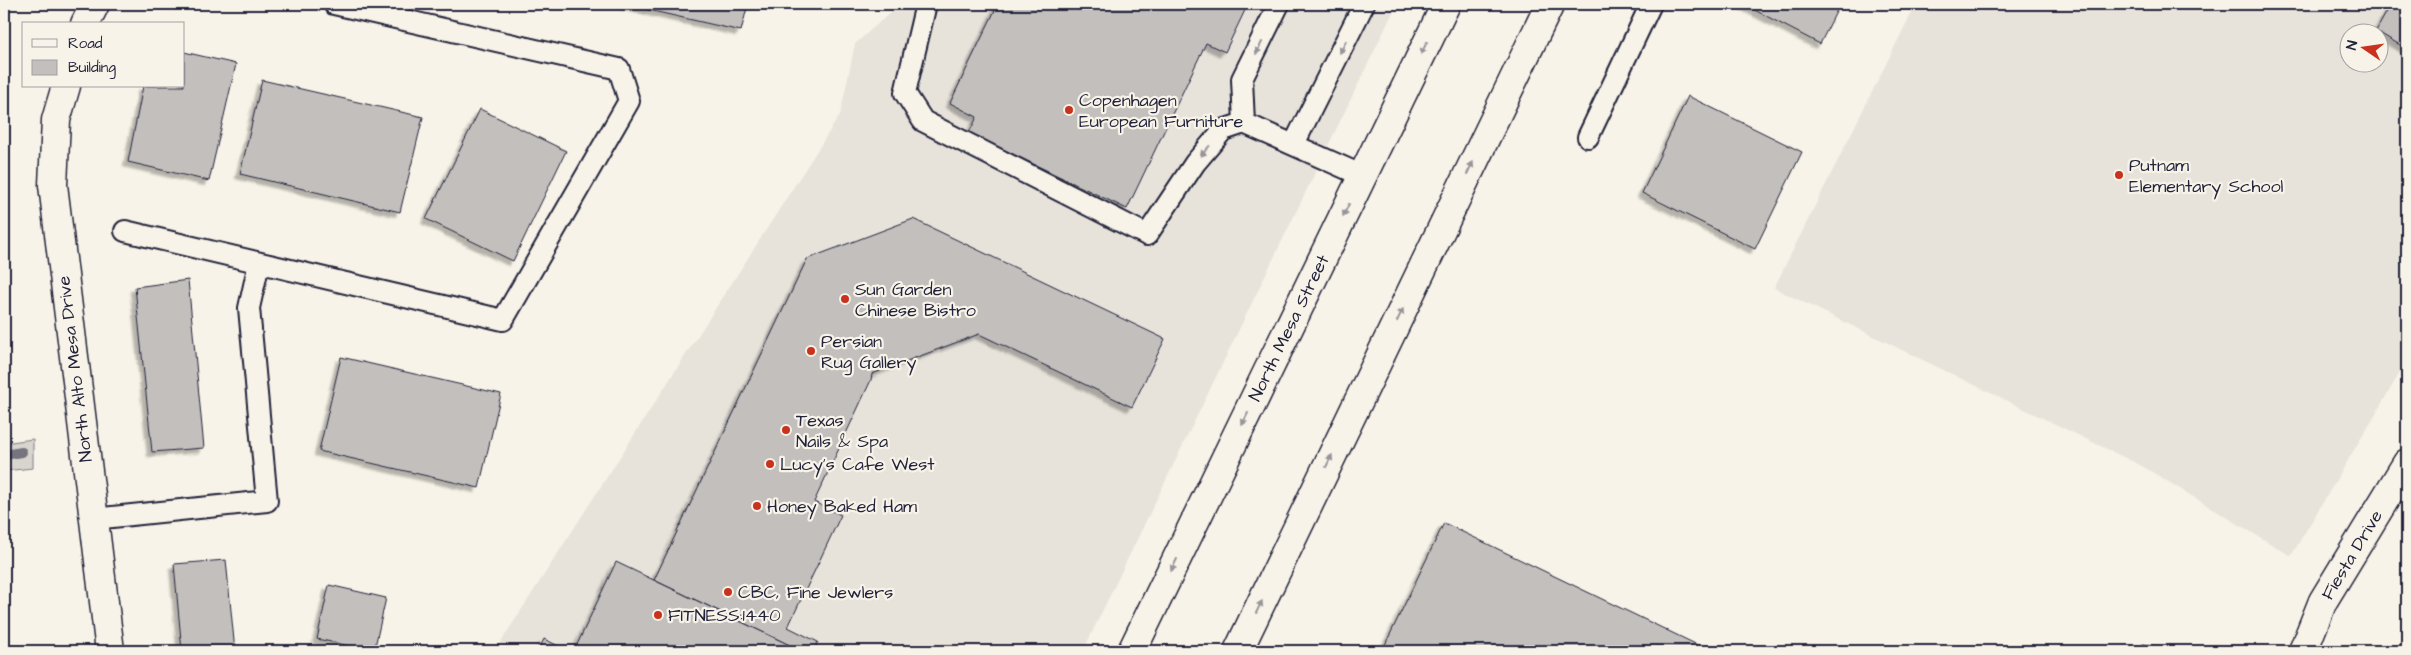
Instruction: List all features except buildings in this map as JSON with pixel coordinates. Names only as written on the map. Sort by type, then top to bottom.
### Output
[{"type":"main road","points":[[86,22],[95,4]]},
{"type":"main road","name":"North Mesa Street","points":[[1141,648],[1362,176],[1446,4]]},
{"type":"main road","points":[[1238,651],[1541,7]]},
{"type":"main road","name":"North Alto Mesa Drive","points":[[65,88],[56,120],[53,185],[110,651]]},
{"type":"main road","name":"Fiesta Drive","points":[[2303,651],[2323,601],[2407,463]]},
{"type":"lane","points":[[125,232],[504,320],[629,101],[619,69],[334,4]]},
{"type":"lane","points":[[926,4],[905,92],[923,121],[1147,235],[1195,163],[1212,143],[1224,130],[1244,123],[1362,176]]},
{"type":"lane","points":[[1244,123],[1242,79],[1280,4]]},
{"type":"lane","points":[[1294,144],[1364,4]]},
{"type":"lane","points":[[1588,137],[1651,4]]},
{"type":"lane","points":[[93,519],[267,501],[249,308],[259,263]]},
{"type":"shaded area","points":[[900,4],[1397,4],[1083,651],[495,651],[840,115],[855,44]]},
{"type":"shaded area","name":"Putnam Elementary School","points":[[1916,4],[2407,4],[2407,361],[2291,556],[2142,466],[1774,288]]},
{"type":"shaded area","points":[[33,439],[33,468],[4,471],[4,443]]},
{"type":"waterway","points":[[4,455],[22,452]]},
{"type":"place","name":"Copenhagen European Furniture","points":[[1069,110]]},
{"type":"place","name":"Putnam Elementary School","points":[[2119,175]]},
{"type":"place","name":"Sun Garden Chinese Bistro","points":[[845,299]]},
{"type":"place","name":"Persian Rug Gallery","points":[[811,351]]},
{"type":"place","name":"Texas Nails & Spa","points":[[786,430]]},
{"type":"place","name":"Lucy's Cafe West","points":[[770,464]]},
{"type":"place","name":"Honey Baked Ham","points":[[757,506]]},
{"type":"place","name":"CBC, Fine Jewlers","points":[[728,592]]},
{"type":"place","name":"FITNESS:1440","points":[[658,615]]}]
